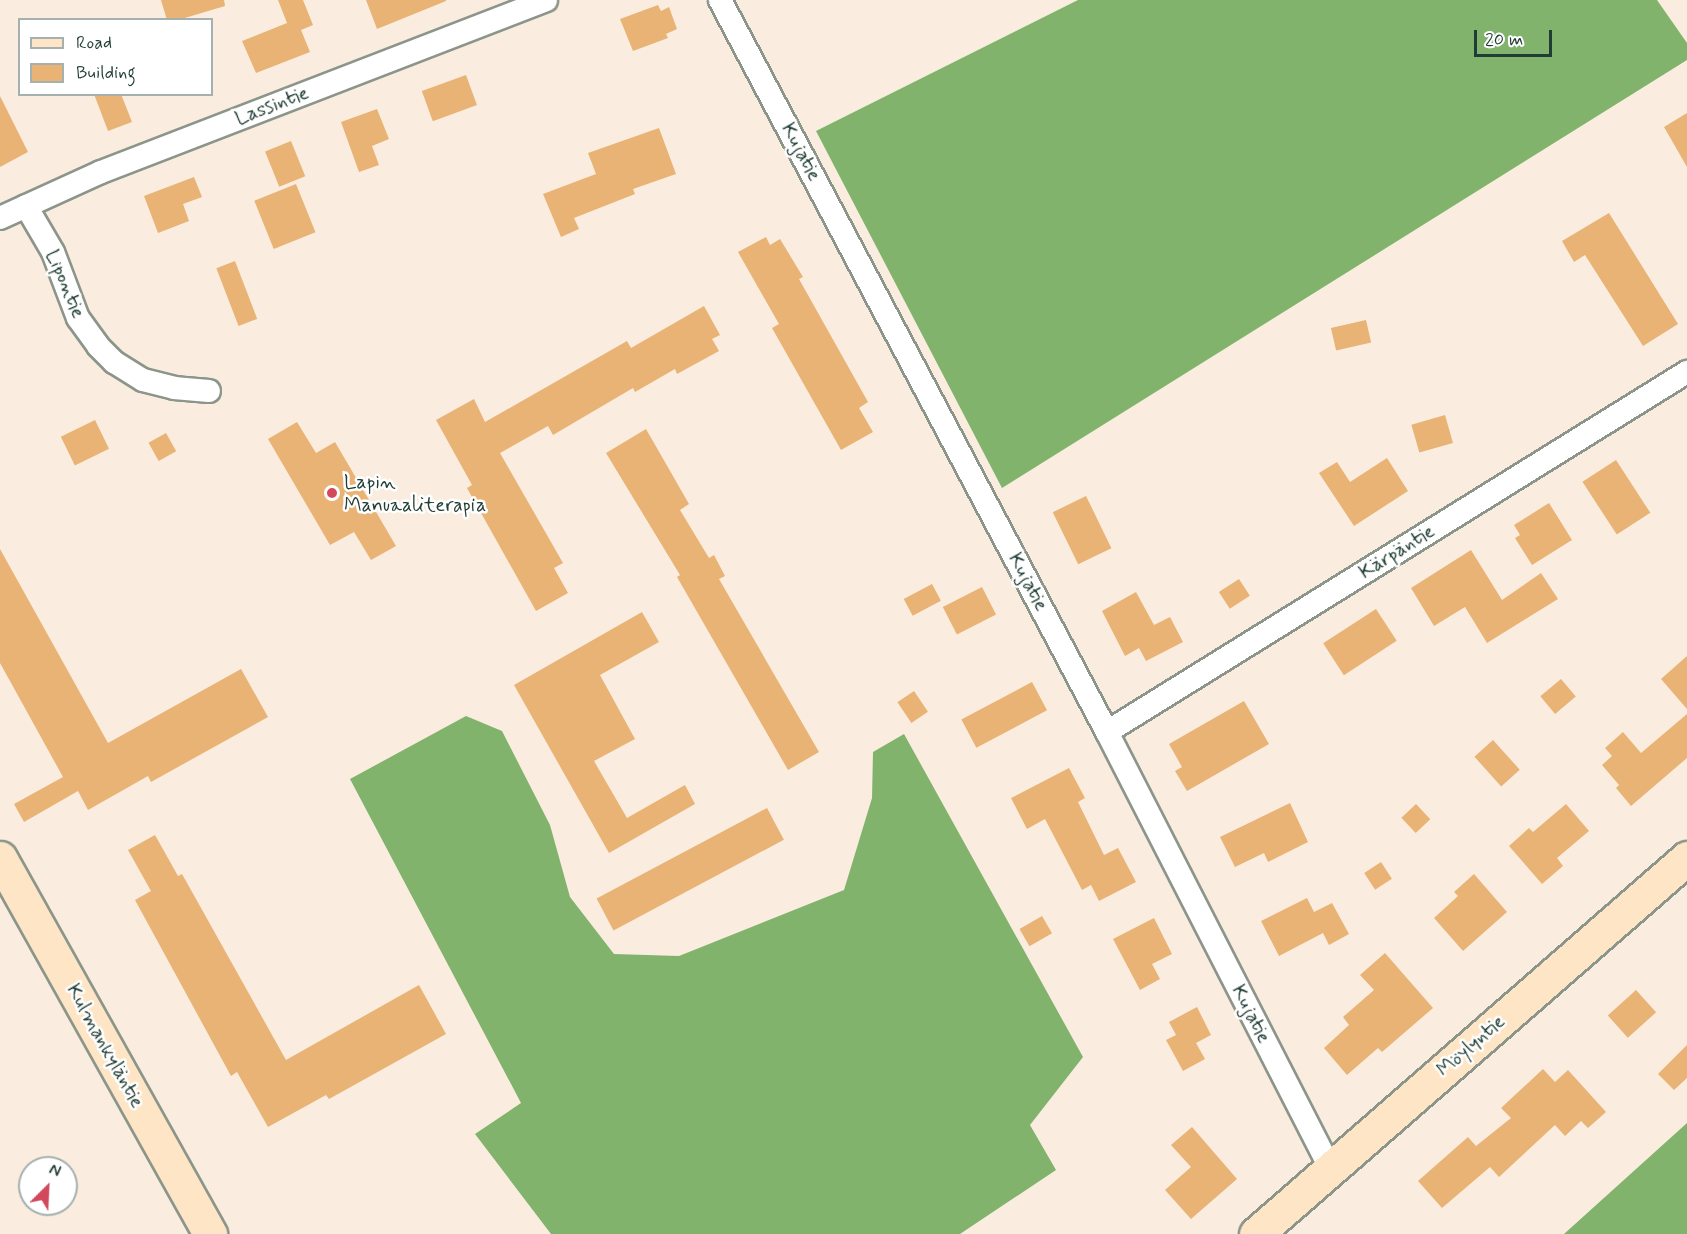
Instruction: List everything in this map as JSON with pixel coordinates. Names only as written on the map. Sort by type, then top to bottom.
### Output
[{"type":"street","name":"Lassintie","points":[[0,218],[102,172],[546,0]]},
{"type":"street","name":"Kujatie","points":[[720,0],[1107,732],[1330,1167]]},
{"type":"street","name":"Lipontie","points":[[26,206],[53,252],[78,318],[98,346],[114,362],[143,380],[174,388],[209,391]]},
{"type":"street","name":"Kärpäntie","points":[[1107,732],[1687,372]]},
{"type":"street","name":"Kulmankyläntie","points":[[0,858],[210,1234]]},
{"type":"street","name":"Möylyntie","points":[[1256,1234],[1330,1167],[1687,858]]},
{"type":"green space","points":[[1078,0],[1657,0],[1687,43],[1687,60],[1002,488],[816,131]]},
{"type":"green space","points":[[466,716],[502,731],[550,825],[570,897],[614,954],[679,956],[844,890],[872,798],[873,752],[904,734],[1083,1057],[1030,1125],[1056,1170],[960,1234],[551,1234],[475,1134],[521,1103],[350,779]]},
{"type":"green space","points":[[1687,1123],[1687,1234],[1564,1234]]},
{"type":"building","points":[[161,0],[224,0],[225,6],[185,18],[166,18]]},
{"type":"building","points":[[278,0],[303,0],[313,25],[301,30],[310,52],[256,73],[242,41],[287,23]]},
{"type":"building","points":[[366,0],[446,0],[446,1],[377,29]]},
{"type":"building","points":[[658,5],[661,11],[669,7],[677,29],[666,34],[668,38],[633,51],[620,19]]},
{"type":"building","points":[[466,75],[477,105],[433,121],[422,91]]},
{"type":"building","points":[[0,96],[28,152],[0,167]]},
{"type":"building","points":[[95,96],[122,96],[132,122],[108,131]]},
{"type":"building","points":[[377,109],[389,139],[372,146],[379,165],[359,172],[341,122]]},
{"type":"building","points":[[1687,113],[1687,167],[1664,127]]},
{"type":"building","points":[[659,128],[676,174],[633,189],[635,194],[574,218],[579,229],[561,237],[543,194],[596,174],[588,153]]},
{"type":"building","points":[[291,141],[305,176],[279,187],[265,151]]},
{"type":"building","points":[[194,177],[202,197],[183,204],[189,221],[158,233],[144,196]]},
{"type":"building","points":[[296,184],[315,232],[274,249],[254,201]]},
{"type":"building","points":[[1609,213],[1678,324],[1643,346],[1585,255],[1574,262],[1562,241]]},
{"type":"building","points":[[766,237],[770,245],[780,239],[803,277],[799,279],[868,402],[859,408],[873,432],[841,450],[772,328],[779,324],[738,252]]},
{"type":"building","points":[[235,261],[257,319],[239,326],[216,268]]},
{"type":"building","points":[[704,306],[720,335],[712,339],[719,351],[677,374],[675,369],[635,392],[633,388],[553,435],[548,426],[500,453],[563,563],[554,568],[568,593],[536,611],[467,488],[472,485],[436,420],[474,399],[485,422],[627,341],[631,348]]},
{"type":"building","points":[[1366,320],[1371,342],[1336,351],[1331,328]]},
{"type":"building","points":[[1445,415],[1453,443],[1419,453],[1411,425]]},
{"type":"building","points":[[95,420],[109,449],[75,465],[61,437]]},
{"type":"building","name":"Lapin Manuaaliterapia","points":[[297,422],[316,453],[335,442],[396,546],[371,560],[354,532],[330,545],[268,439]]},
{"type":"building","points":[[646,429],[689,504],[680,510],[709,558],[714,555],[725,576],[719,579],[819,752],[788,770],[677,577],[680,575],[606,453]]},
{"type":"building","points":[[166,433],[176,451],[159,461],[149,443]]},
{"type":"building","points":[[1387,458],[1408,491],[1354,526],[1319,473],[1337,462],[1350,482]]},
{"type":"building","points":[[1616,460],[1650,513],[1617,535],[1582,482]]},
{"type":"building","points":[[1086,496],[1111,548],[1078,564],[1053,512]]},
{"type":"building","points":[[1549,503],[1572,540],[1532,565],[1515,538],[1520,535],[1514,525]]},
{"type":"building","points":[[0,549],[108,743],[241,669],[268,717],[151,782],[148,776],[88,810],[78,791],[24,822],[14,804],[63,777],[0,663]]},
{"type":"building","points":[[1471,550],[1502,600],[1541,573],[1558,599],[1487,643],[1465,607],[1434,626],[1411,588]]},
{"type":"building","points":[[1239,579],[1250,596],[1230,609],[1219,592]]},
{"type":"building","points":[[932,584],[941,601],[913,616],[904,599]]},
{"type":"building","points":[[982,587],[996,615],[957,635],[943,607]]},
{"type":"building","points":[[1136,592],[1154,625],[1170,617],[1183,642],[1146,661],[1139,648],[1125,656],[1102,611]]},
{"type":"building","points":[[1376,609],[1397,641],[1344,675],[1323,643]]},
{"type":"building","points":[[642,612],[659,642],[600,675],[635,739],[594,761],[627,818],[685,785],[695,804],[609,853],[514,685]]},
{"type":"building","points":[[1687,656],[1687,709],[1661,679]]},
{"type":"building","points":[[1561,679],[1576,697],[1555,714],[1540,696]]},
{"type":"building","points":[[1032,682],[1047,710],[976,748],[961,720]]},
{"type":"building","points":[[914,691],[928,712],[911,723],[897,702]]},
{"type":"building","points":[[1244,701],[1269,744],[1187,791],[1175,771],[1182,767],[1169,744]]},
{"type":"building","points":[[1687,714],[1687,758],[1631,806],[1616,788],[1619,785],[1602,765],[1612,756],[1605,748],[1623,732],[1641,753]]},
{"type":"building","points":[[1493,740],[1520,770],[1501,786],[1474,757]]},
{"type":"building","points":[[1069,768],[1085,798],[1078,802],[1104,855],[1118,848],[1136,882],[1099,901],[1091,885],[1082,890],[1045,819],[1027,829],[1011,798]]},
{"type":"building","points":[[1290,803],[1308,842],[1268,862],[1264,853],[1235,867],[1220,837]]},
{"type":"building","points":[[1416,804],[1430,819],[1416,833],[1401,818]]},
{"type":"building","points":[[1566,804],[1589,831],[1557,858],[1563,866],[1542,884],[1509,846],[1529,828],[1533,832]]},
{"type":"building","points":[[767,808],[784,840],[613,930],[597,899]]},
{"type":"building","points":[[155,835],[178,876],[182,874],[286,1060],[419,985],[446,1034],[329,1099],[326,1095],[268,1127],[237,1072],[231,1076],[135,900],[151,891],[128,850]]},
{"type":"building","points":[[1381,862],[1392,879],[1375,890],[1364,873]]},
{"type":"building","points":[[1474,874],[1507,912],[1463,951],[1434,918],[1458,896],[1454,892]]},
{"type":"building","points":[[1307,898],[1314,912],[1332,903],[1349,934],[1329,945],[1323,933],[1279,956],[1261,921]]},
{"type":"building","points":[[1042,916],[1052,933],[1029,946],[1019,929]]},
{"type":"building","points":[[1154,918],[1172,954],[1152,964],[1160,979],[1140,990],[1113,939]]},
{"type":"building","points":[[1385,953],[1433,1008],[1382,1052],[1378,1048],[1347,1075],[1324,1048],[1349,1025],[1343,1017],[1374,990],[1360,975]]},
{"type":"building","points":[[1636,990],[1656,1012],[1628,1038],[1608,1015]]},
{"type":"building","points":[[1197,1007],[1211,1035],[1196,1043],[1205,1059],[1183,1071],[1166,1040],[1176,1035],[1169,1022]]},
{"type":"building","points":[[1687,1045],[1687,1078],[1674,1090],[1658,1074]]},
{"type":"building","points":[[1543,1069],[1555,1082],[1568,1070],[1606,1112],[1588,1128],[1581,1121],[1565,1136],[1555,1125],[1499,1177],[1490,1167],[1442,1208],[1418,1181],[1468,1137],[1476,1146],[1511,1118],[1501,1108]]},
{"type":"building","points":[[1192,1127],[1237,1179],[1191,1219],[1165,1190],[1191,1167],[1171,1145]]},
{"type":"place","name":"Lapin Manuaaliterapia","points":[[332,493]]}]
